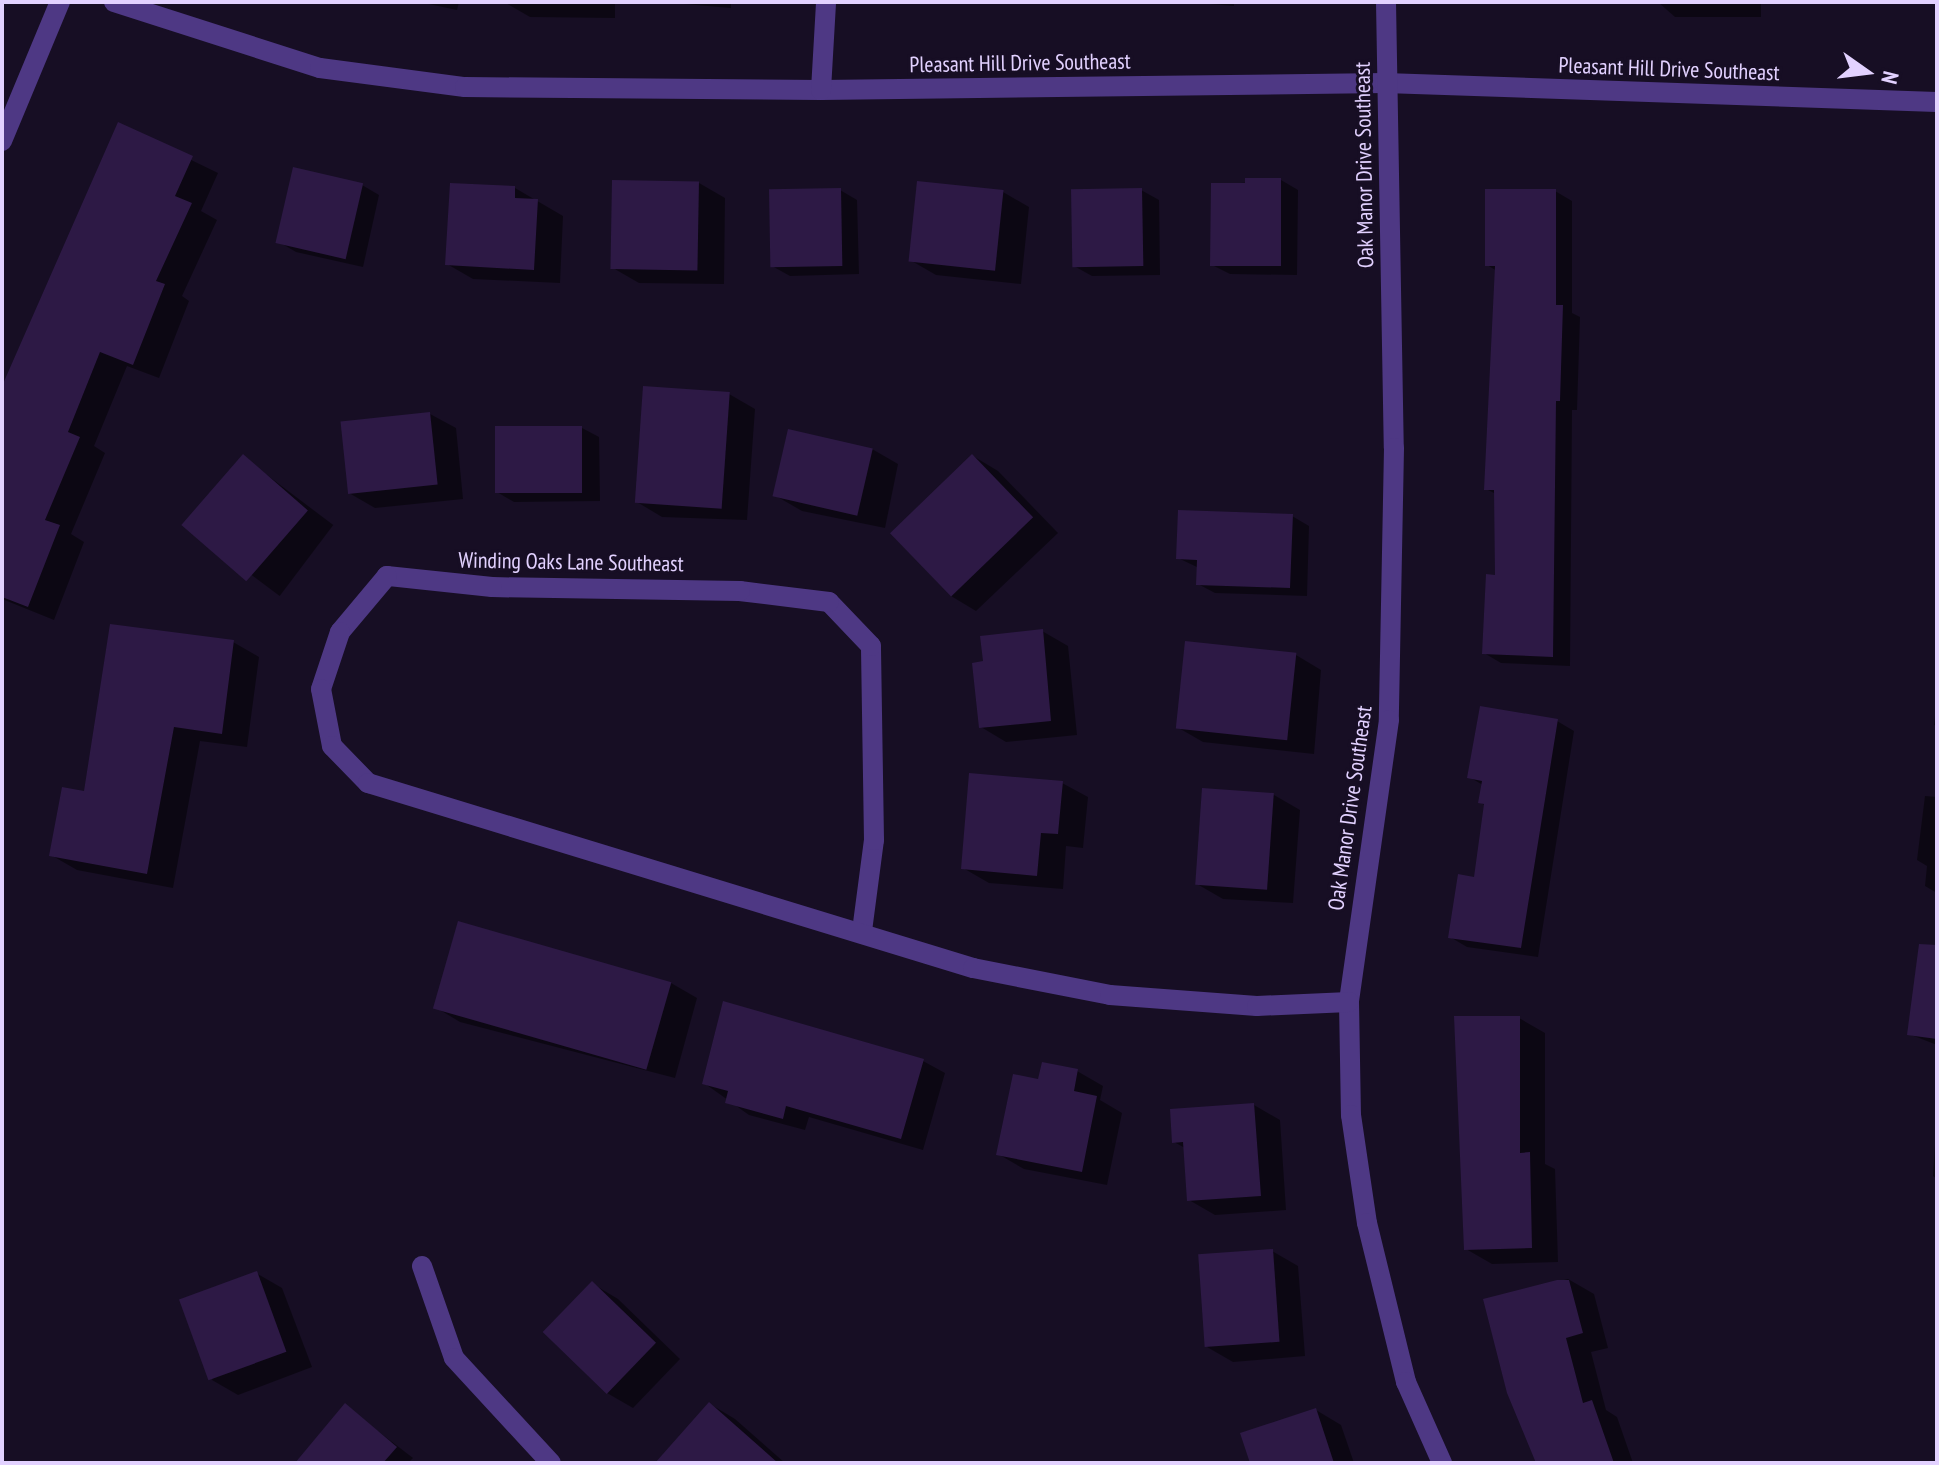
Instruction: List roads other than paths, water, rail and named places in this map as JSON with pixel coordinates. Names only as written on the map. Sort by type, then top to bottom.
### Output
[{"type":"street","points":[[2,141],[60,2]]},
{"type":"street","name":"Pleasant Hill Drive Southeast","points":[[114,2],[320,68],[465,87],[821,90],[1385,83],[1937,102]]},
{"type":"street","points":[[821,90],[826,2]]},
{"type":"street","name":"Oak Manor Drive Southeast","points":[[1386,2],[1385,83],[1394,448],[1389,720],[1349,1002],[1351,1115],[1367,1223],[1406,1382],[1442,1463]]},
{"type":"street","name":"Winding Oaks Lane Southeast","points":[[862,931],[874,840],[871,646],[829,602],[740,591],[492,587],[387,576],[340,632],[321,689],[332,746],[368,783],[818,923],[862,931],[973,968],[1110,995],[1257,1006],[1349,1002]]},
{"type":"street","points":[[422,1266],[454,1358],[551,1463]]}]
